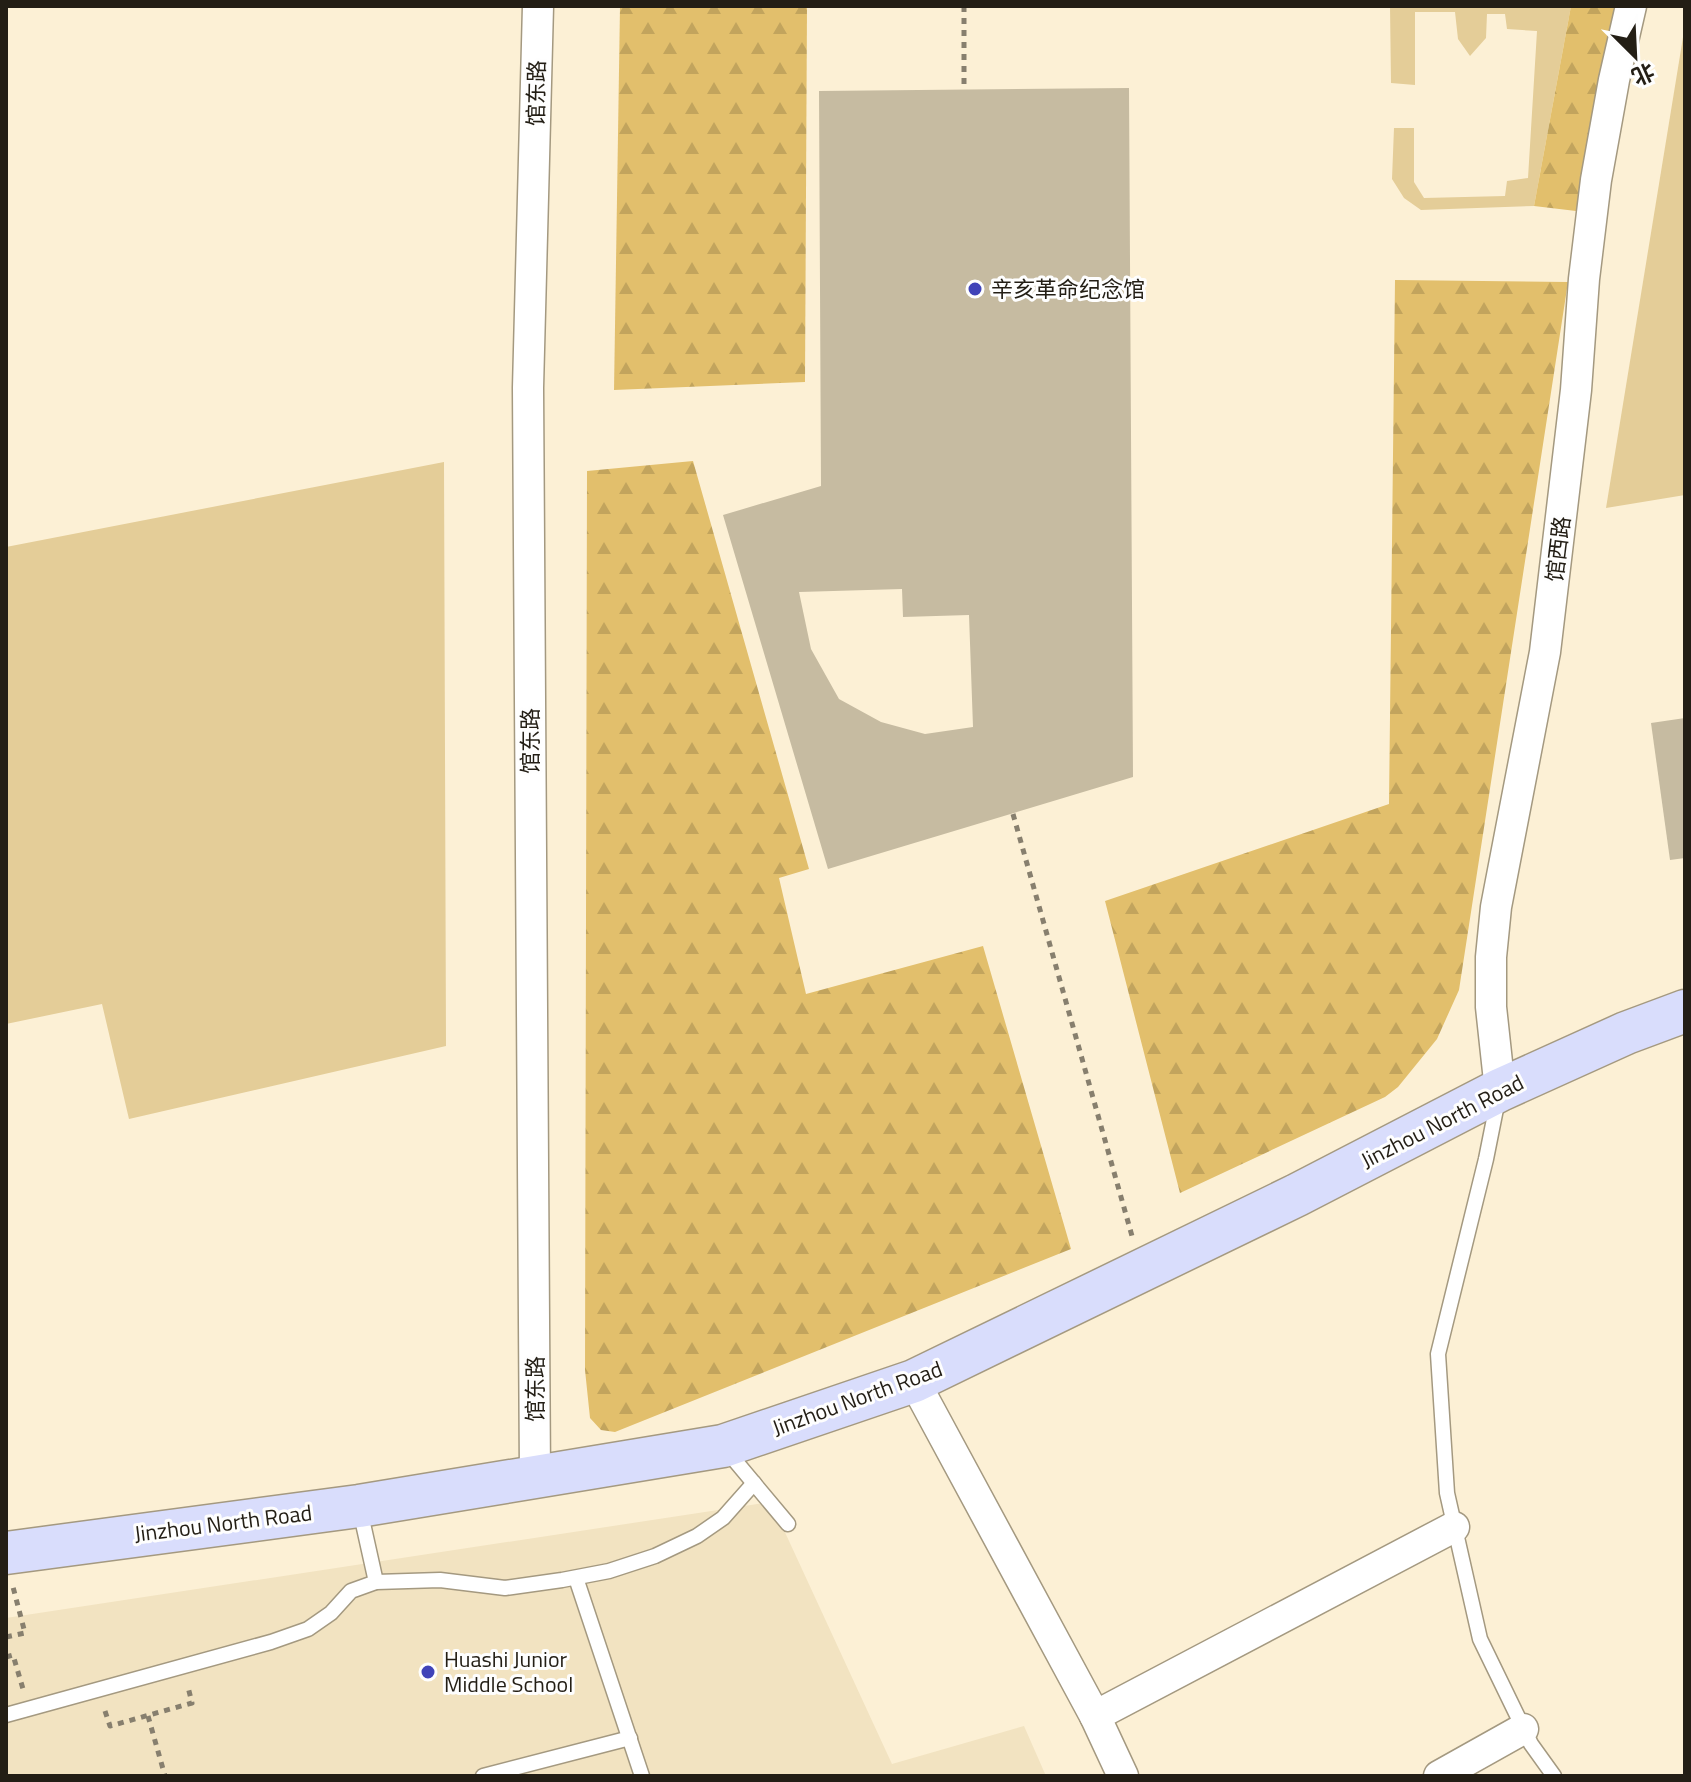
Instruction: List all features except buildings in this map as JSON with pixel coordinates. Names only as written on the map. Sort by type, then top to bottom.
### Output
[{"type":"main road","name":"Jinzhou North Road","points":[[8,1563],[723,1446],[914,1381],[1297,1195],[1500,1090],[1626,1033],[1681,1016]]},
{"type":"street","name":"馆东路","points":[[535,1476],[528,388],[538,6]]},
{"type":"street","name":"馆西路","points":[[1500,1090],[1491,1007],[1491,957],[1496,907],[1545,652],[1576,390],[1584,279],[1596,180],[1631,6]]},
{"type":"street","points":[[914,1381],[1095,1716],[1123,1776]]},
{"type":"street","points":[[1095,1716],[1454,1527]]},
{"type":"street","points":[[1439,1776],[1523,1729]]},
{"type":"lane","points":[[1500,1090],[1438,1354],[1447,1493],[1480,1639],[1531,1744],[1554,1776]]},
{"type":"lane","points":[[723,1446],[788,1524]]},
{"type":"lane","points":[[6,1715],[308,1629],[331,1613],[351,1591],[376,1582],[440,1580],[505,1588],[609,1571],[655,1556],[697,1536],[723,1518],[754,1483]]},
{"type":"lane","points":[[359,1506],[376,1582]]},
{"type":"lane","points":[[576,1578],[642,1776]]},
{"type":"lane","points":[[483,1776],[630,1738]]},
{"type":"path","points":[[964,6],[964,90]]},
{"type":"path","points":[[1013,814],[1142,1271]]},
{"type":"path","points":[[6,1637],[25,1633],[8,1563]]},
{"type":"path","points":[[6,1657],[13,1655],[28,1709]]},
{"type":"path","points":[[100,1690],[110,1726],[148,1716],[192,1703],[182,1667]]},
{"type":"path","points":[[148,1716],[165,1776]]},
{"type":"shaded area","points":[[1390,6],[1571,6],[1534,206],[1421,210],[1404,198],[1392,179],[1394,128],[1414,128],[1414,182],[1424,198],[1505,196],[1507,181],[1528,178],[1537,31],[1507,29],[1505,14],[1487,14],[1486,38],[1470,56],[1458,39],[1455,12],[1415,12],[1415,85],[1391,83]]},
{"type":"shaded area","points":[[1685,25],[1685,495],[1606,508]]},
{"type":"shaded area","points":[[444,462],[446,1046],[129,1119],[102,1004],[6,1024],[6,547]]},
{"type":"shaded area","name":"Huashi Junior Middle School","points":[[771,1502],[892,1764],[1024,1726],[1046,1776],[6,1776],[6,1618]]},
{"type":"green space","points":[[620,6],[807,6],[805,382],[614,390]]},
{"type":"green space","points":[[1571,6],[1616,6],[1576,211],[1534,206]]},
{"type":"green space","points":[[1395,280],[1568,282],[1459,990],[1437,1039],[1398,1087],[1385,1097],[1180,1193],[1105,901],[1389,804]]},
{"type":"green space","points":[[693,461],[809,869],[779,878],[806,994],[983,946],[1071,1249],[615,1432],[601,1430],[590,1418],[585,1370],[587,471]]},
{"type":"place","name":"辛亥革命纪念馆","points":[[975,289]]},
{"type":"place","name":"Huashi Junior Middle School","points":[[428,1672]]}]
